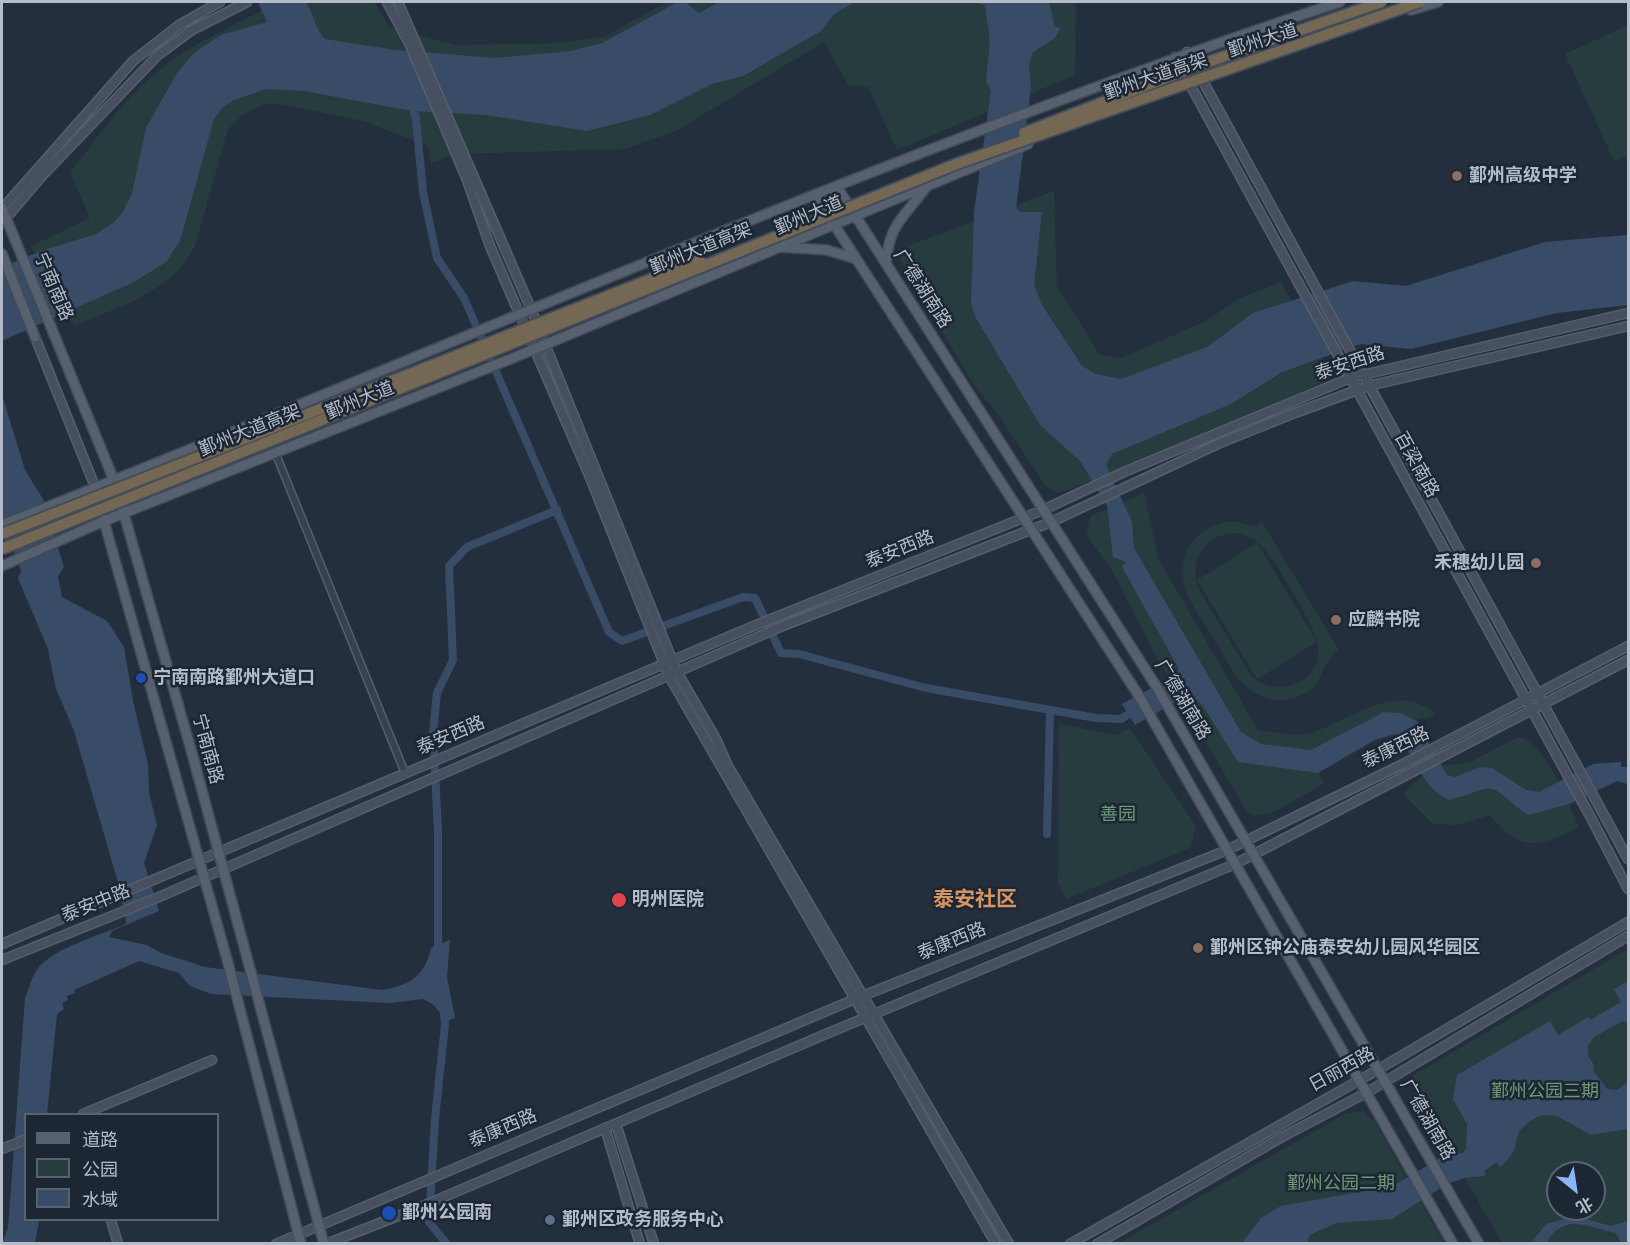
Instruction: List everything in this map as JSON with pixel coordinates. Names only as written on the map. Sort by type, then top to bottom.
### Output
[{"type":"highway","name":"鄞州大道高架","points":[[2,534],[1202,64],[1382,2]]},
{"type":"highway","name":"鄞州大道高架","points":[[2,549],[959,163],[1420,2]]},
{"type":"main road","points":[[2,209],[133,61],[179,25],[220,2]]},
{"type":"main road","points":[[4,221],[42,176],[158,55],[192,30],[246,2]]},
{"type":"main road","points":[[387,2],[410,45],[480,211],[490,246],[520,313],[539,346],[673,674],[860,997],[996,1244]]},
{"type":"main road","points":[[398,2],[531,309],[539,346],[589,475],[645,618],[657,645],[668,662]]},
{"type":"main road","name":"鄞州大道","points":[[2,525],[96,489],[520,313],[1042,106],[1187,52],[1340,2]]},
{"type":"main road","name":"鄞州大道","points":[[4,565],[104,521],[508,360],[854,214],[1045,137],[1201,79],[1438,2]]},
{"type":"main road","name":"百梁南路","points":[[1187,52],[1350,355],[1629,859]]},
{"type":"main road","name":"百梁南路","points":[[1175,57],[1629,889]]},
{"type":"main road","points":[[886,264],[888,241],[898,220],[928,184]]},
{"type":"main road","name":"广德湖南路","points":[[837,187],[1156,686],[1479,1244]]},
{"type":"main road","name":"广德湖南路","points":[[815,195],[1153,719],[1453,1244]]},
{"type":"main road","name":"宁南南路","points":[[2,209],[4,221],[21,253],[115,481],[318,1226],[325,1244]]},
{"type":"main road","points":[[776,247],[827,250],[856,259]]},
{"type":"main road","name":"宁南南路","points":[[3,257],[96,489],[198,862],[228,963],[299,1239]]},
{"type":"main road","name":"泰安西路","points":[[198,862],[781,614],[1024,518],[1120,474],[1350,378],[1629,313]]},
{"type":"main road","name":"泰安西路","points":[[203,878],[785,625],[1032,530],[1220,443],[1356,389],[1629,326]]},
{"type":"main road","name":"泰康西路","points":[[276,1244],[299,1239],[318,1226],[410,1186],[860,997],[1227,850],[1403,764],[1629,646]]},
{"type":"main road","name":"泰康西路","points":[[325,1244],[411,1212],[870,1016],[1235,864],[1629,660]]},
{"type":"main road","name":"泰安中路","points":[[2,944],[198,862]]},
{"type":"main road","name":"泰安中路","points":[[2,960],[203,878]]},
{"type":"main road","name":"日丽西路","points":[[1071,1244],[1378,1069],[1629,922]]},
{"type":"main road","name":"日丽西路","points":[[1097,1244],[1282,1137],[1366,1093],[1629,936]]},
{"type":"main road","points":[[870,1016],[1009,1244]]},
{"type":"main road","points":[[85,1113],[212,1060]]},
{"type":"main road","points":[[616,1124],[654,1244]]},
{"type":"main road","points":[[605,1128],[640,1244]]},
{"type":"main road","points":[[5,1148],[24,1140]]},
{"type":"main road","points":[[111,1221],[118,1244]]},
{"type":"street","points":[[275,452],[405,773]]},
{"type":"green space","points":[[279,2],[375,2],[389,27],[455,45],[561,43],[604,37],[667,2],[1076,2],[1075,75],[897,150],[868,87],[848,85],[824,42],[676,131],[625,149],[456,154],[431,163],[428,146],[363,121],[280,104],[264,104],[242,115],[228,129],[195,246],[184,263],[158,287],[126,304],[74,326],[31,246],[90,218],[70,173],[121,108],[155,74],[199,43]]},
{"type":"green space","points":[[1628,25],[1628,155],[1614,161],[1565,54]]},
{"type":"green space","points":[[1054,191],[1057,286],[1100,355],[1121,358],[1206,321],[1242,297],[1281,282],[1330,374],[1326,381],[1230,424],[1056,493],[1046,486],[998,414],[973,384],[902,263],[897,250]]},
{"type":"green space","points":[[1144,493],[1159,560],[1258,730],[1307,734],[1390,701],[1406,701],[1421,705],[1436,715],[1414,720],[1318,772],[1324,784],[1274,812],[1254,816],[1246,810],[1154,653],[1114,574],[1088,537],[1087,529],[1091,516]]},
{"type":"green space","points":[[1232,521],[1255,526],[1262,522],[1339,650],[1332,656],[1316,684],[1301,695],[1283,700],[1272,700],[1256,694],[1247,687],[1233,672],[1195,610],[1183,577],[1186,554],[1199,535],[1220,523]],"holes":[[[1238,533],[1257,541],[1268,553],[1315,635],[1318,643],[1318,657],[1314,668],[1307,677],[1297,683],[1275,686],[1252,677],[1199,590],[1195,568],[1202,550],[1216,538]]]},
{"type":"green space","points":[[1257,543],[1317,642],[1257,679],[1197,580]]},
{"type":"green space","name":"善园","points":[[1059,724],[1116,735],[1130,728],[1196,826],[1190,848],[1066,899],[1058,882]]},
{"type":"green space","points":[[1518,737],[1528,741],[1546,761],[1579,827],[1552,839],[1531,843],[1512,836],[1489,815],[1459,825],[1433,824],[1403,794],[1422,776],[1442,766],[1470,762]]},
{"type":"green space","name":"鄞州公园三期","points":[[1628,949],[1628,1243],[1502,1243],[1411,1083],[1414,1075]]},
{"type":"green space","name":"鄞州公园二期","points":[[1363,1111],[1376,1124],[1444,1243],[1117,1244],[1345,1114]]},
{"type":"water","points":[[258,2],[306,2],[325,39],[396,50],[495,58],[571,51],[602,43],[678,2],[685,2],[699,13],[719,2],[855,2],[834,14],[821,31],[743,76],[712,84],[650,115],[587,131],[486,115],[412,111],[304,91],[266,89],[234,100],[222,108],[214,119],[180,241],[166,262],[134,282],[2,341],[2,267],[41,251],[96,234],[113,223],[123,212],[132,193],[146,128],[177,73],[194,53],[221,35],[267,22]]},
{"type":"water","points":[[974,2],[1049,2],[1055,27],[1061,28],[1054,39],[1033,52],[1029,65],[1031,88],[1016,208],[1021,212],[1042,212],[1034,285],[1042,305],[1082,366],[1096,374],[1121,379],[1207,347],[1253,313],[1353,281],[1406,286],[1545,242],[1628,235],[1628,305],[1557,313],[1411,349],[1361,344],[1282,372],[1231,404],[1112,454],[1106,465],[1132,522],[1134,548],[1241,732],[1261,744],[1311,750],[1384,712],[1400,713],[1417,721],[1447,775],[1455,777],[1480,767],[1492,768],[1526,790],[1539,792],[1593,764],[1621,762],[1621,767],[1628,767],[1628,784],[1617,781],[1569,804],[1529,815],[1502,794],[1491,789],[1448,800],[1424,778],[1396,734],[1374,740],[1318,773],[1238,762],[1203,706],[1190,694],[1135,725],[1122,704],[1176,675],[1179,669],[1122,567],[1126,562],[1113,557],[1107,506],[1081,462],[1040,425],[976,318],[971,304],[974,212],[991,91],[986,81],[990,41],[985,5]]},
{"type":"water","points":[[2,395],[25,470],[43,499],[64,567],[58,576],[62,597],[107,621],[124,647],[134,706],[148,764],[149,793],[157,825],[144,863],[159,911],[112,931],[109,937],[147,945],[161,953],[205,967],[382,990],[415,978],[425,966],[431,948],[450,940],[447,977],[455,1018],[441,1023],[440,1013],[434,1005],[423,999],[390,1003],[211,994],[190,986],[179,973],[139,961],[74,990],[75,993],[67,996],[68,1000],[62,1003],[64,1009],[57,1014],[47,1113],[24,1113],[24,1221],[39,1221],[35,1244],[2,1243],[8,1228],[25,998],[34,974],[46,960],[67,948],[124,925],[126,922],[117,879],[74,731],[56,689],[48,649],[18,578],[21,571],[2,519]]},
{"type":"water","points":[[1628,981],[1628,1023],[1623,1021],[1594,1037],[1588,1046],[1588,1056],[1593,1063],[1594,1072],[1607,1089],[1617,1090],[1628,1082],[1628,1129],[1591,1135],[1557,1116],[1542,1115],[1530,1121],[1519,1131],[1514,1151],[1503,1165],[1500,1167],[1497,1162],[1484,1171],[1486,1175],[1464,1178],[1447,1184],[1392,1219],[1336,1223],[1310,1235],[1307,1243],[1241,1244],[1261,1218],[1281,1206],[1393,1186],[1450,1152],[1463,1153],[1466,1149],[1467,1124],[1453,1099],[1457,1075],[1550,1021],[1558,1035],[1588,1017],[1590,1020],[1621,1002],[1614,989]]},
{"type":"water","points":[[1557,1221],[1593,1221],[1611,1226],[1628,1221],[1628,1243],[1621,1243],[1616,1233],[1577,1224],[1561,1228],[1553,1233],[1546,1243],[1531,1243],[1546,1224]]},
{"type":"waterway","points":[[411,102],[416,119],[423,192],[437,258],[464,298],[609,632],[622,641],[743,597],[755,598],[781,653],[799,654],[926,688],[1096,718],[1121,719],[1137,709]]},
{"type":"waterway","points":[[438,953],[438,830],[433,733],[437,693],[453,660],[449,566],[467,547],[557,510]]},
{"type":"waterway","points":[[1047,834],[1050,710]]},
{"type":"waterway","points":[[444,1013],[429,1222],[447,1244]]},
{"type":"place","name":"鄞州高级中学","points":[[1457,176]]},
{"type":"place","name":"禾穗幼儿园","points":[[1536,563]]},
{"type":"place","name":"应麟书院","points":[[1336,620]]},
{"type":"place","name":"宁南南路鄞州大道口","points":[[141,678]]},
{"type":"place","name":"明州医院","points":[[619,900]]},
{"type":"place","name":"鄞州区钟公庙泰安幼儿园风华园区","points":[[1198,948]]},
{"type":"place","name":"鄞州公园南","points":[[389,1213]]},
{"type":"place","name":"鄞州区政务服务中心","points":[[550,1220]]},
{"type":"district","name":"泰安社区","points":[[975,900]]}]
